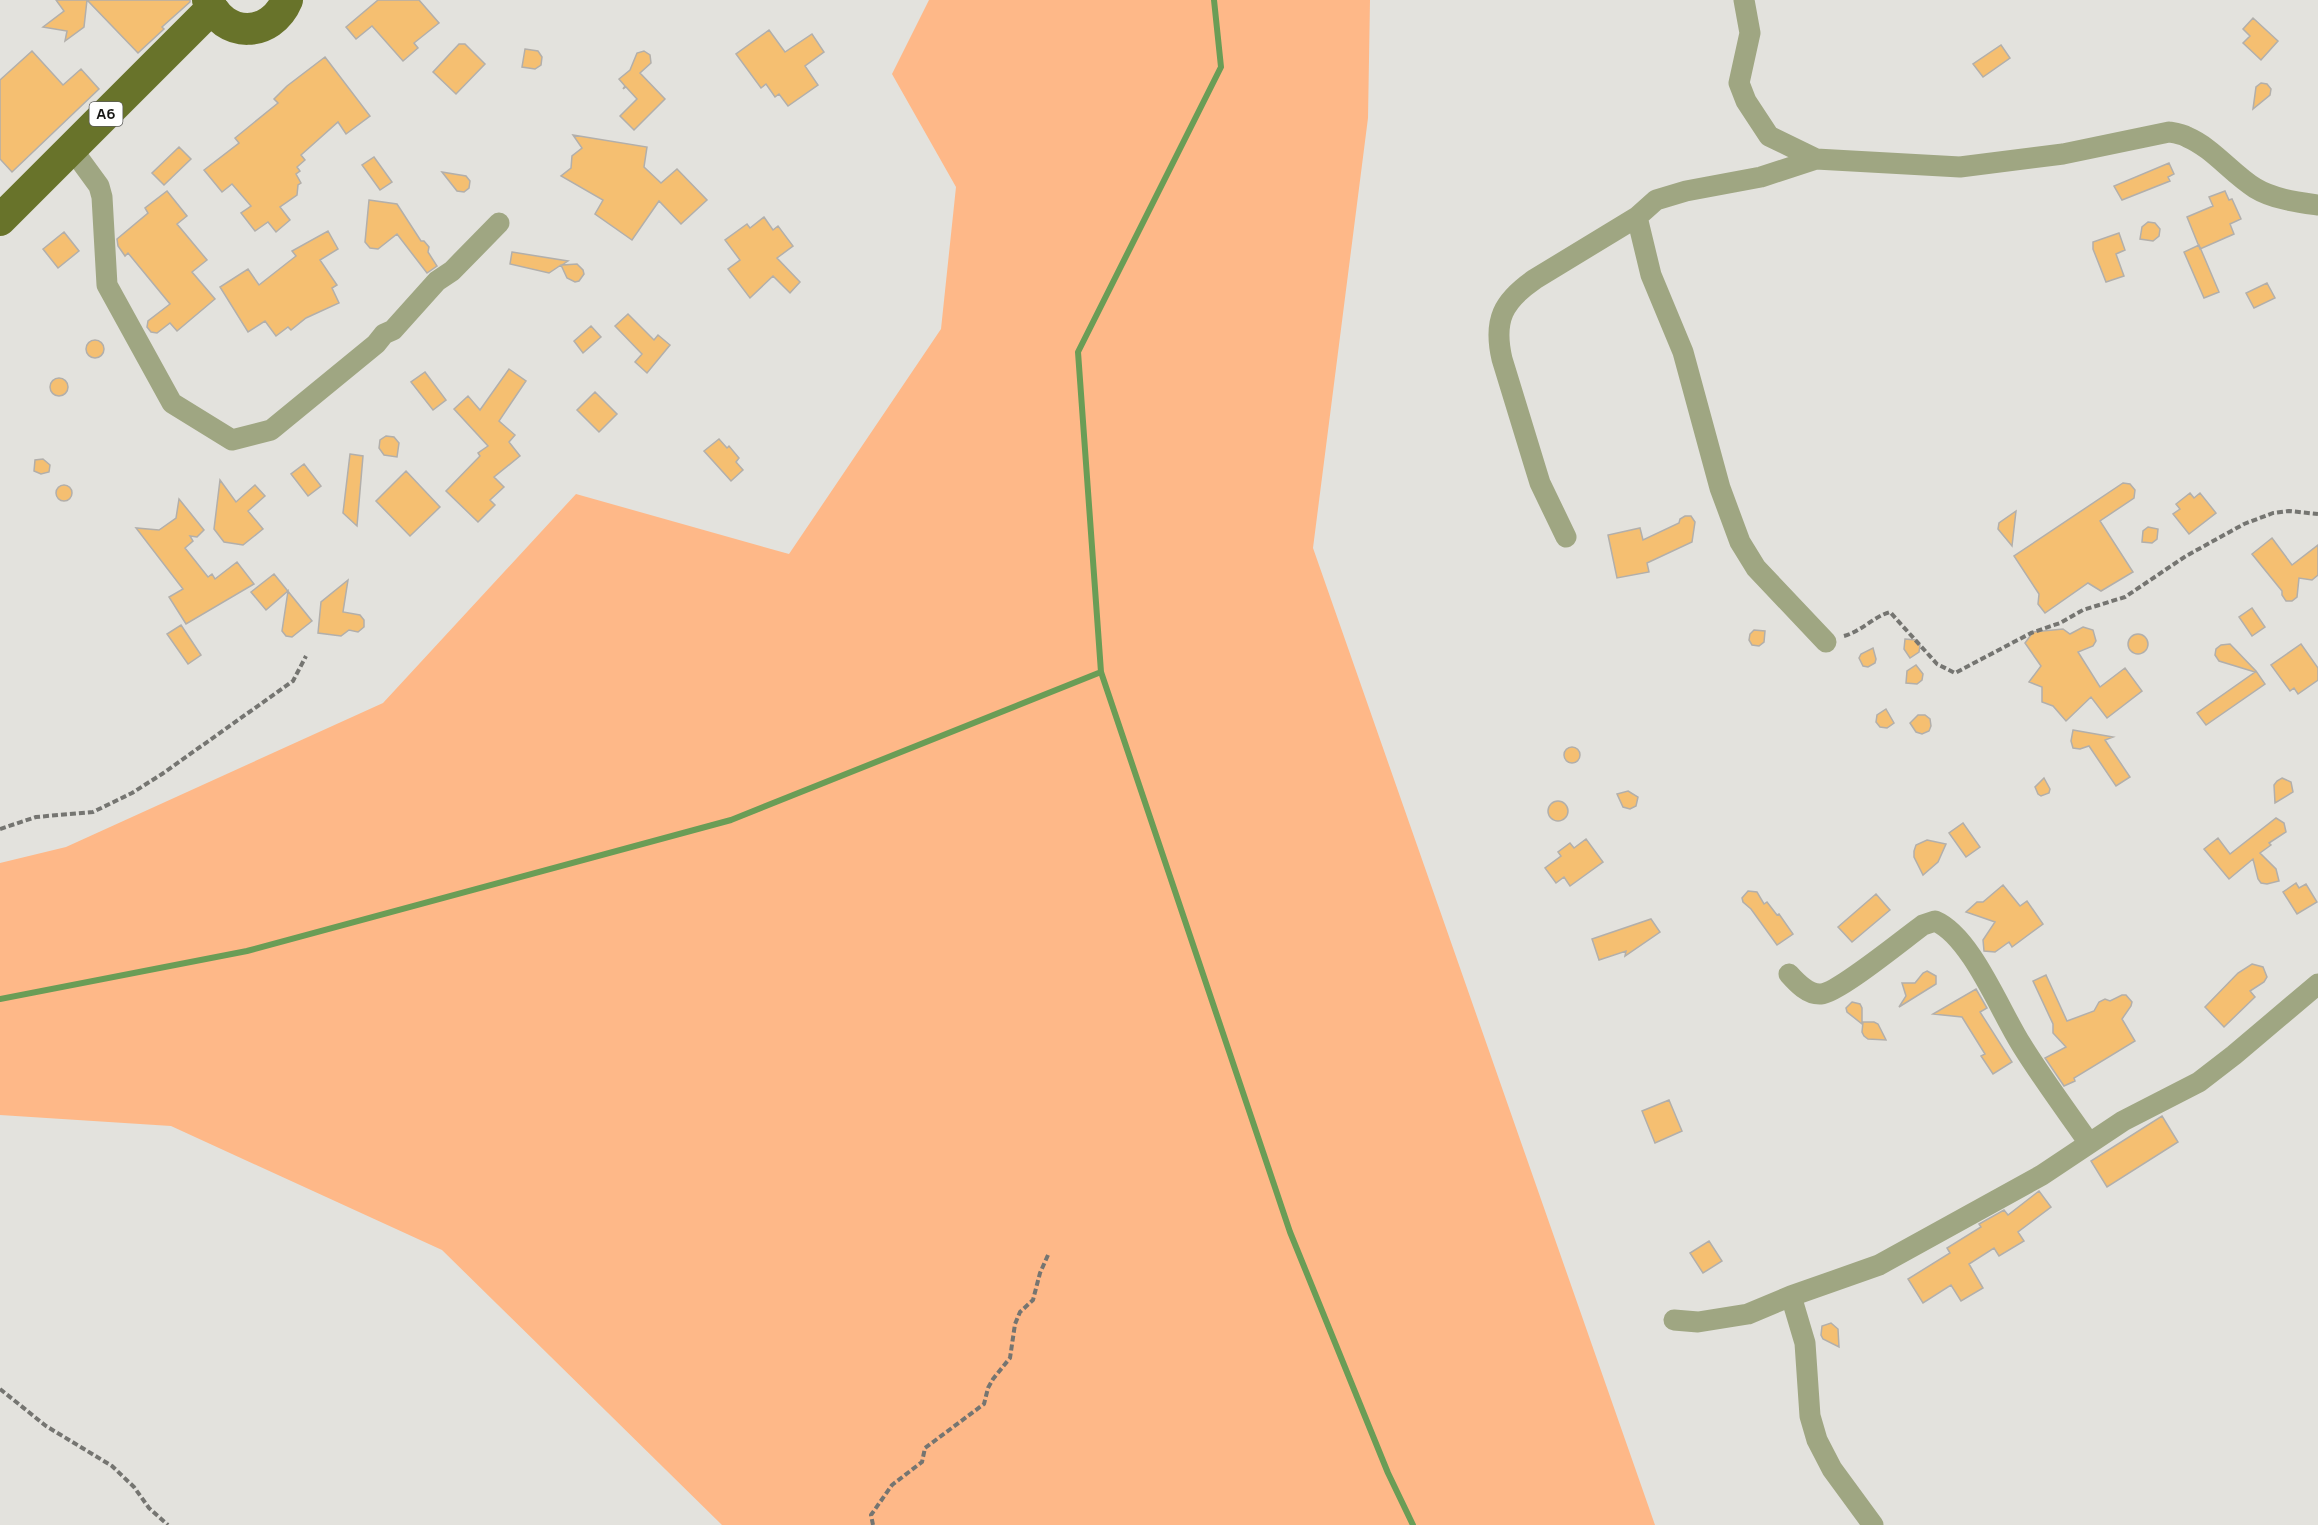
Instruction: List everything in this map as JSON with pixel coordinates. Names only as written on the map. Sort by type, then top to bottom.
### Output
[{"type":"main road","name":"A6","points":[[0,220],[72,149],[210,4],[226,23],[247,29],[268,24],[277,18],[287,0]]},
{"type":"street","points":[[1744,0],[1749,33],[1739,83],[1746,101],[1768,136],[1816,159]]},
{"type":"street","points":[[1566,537],[1539,483],[1521,426],[1497,339],[1499,321],[1507,303],[1522,288],[1637,218],[1656,200],[1686,191],[1761,177],[1816,159],[1960,167],[2063,154],[2169,132],[2186,136],[2257,189],[2290,201],[2318,205]]},
{"type":"street","points":[[72,149],[99,186],[102,197],[107,285],[172,403],[232,440],[271,430],[376,344],[384,334],[393,330],[437,281],[452,271],[499,222]]},
{"type":"street","points":[[1637,218],[1652,275],[1683,352],[1720,488],[1740,542],[1756,568],[1826,642]]},
{"type":"street","points":[[1789,974],[1801,986],[1813,993],[1822,994],[1848,980],[1923,926],[1935,921],[1947,926],[1977,965],[2021,1043],[2089,1143]]},
{"type":"street","points":[[1674,1320],[1698,1322],[1748,1314],[1879,1265],[1985,1204],[2042,1175],[2123,1121],[2199,1082],[2318,984]]},
{"type":"street","points":[[1791,1296],[1805,1343],[1810,1416],[1817,1440],[1832,1469],[1873,1525]]},
{"type":"path","points":[[1826,642],[1857,633],[1878,615],[1890,612],[1937,664],[1955,673],[2031,633],[2060,623],[2083,610],[2125,597],[2186,556],[2244,524],[2273,513],[2289,511],[2318,514]]},
{"type":"path","points":[[0,829],[36,817],[93,812],[132,793],[292,681],[306,656]]},
{"type":"path","points":[[873,1525],[871,1515],[892,1485],[922,1462],[925,1448],[984,1404],[993,1378],[1010,1358],[1015,1324],[1020,1312],[1033,1300],[1040,1273],[1048,1255]]},
{"type":"path","points":[[0,1389],[46,1426],[112,1466],[134,1487],[149,1508],[168,1525]]},
{"type":"shaded area","points":[[929,0],[1370,0],[1368,118],[1313,548],[1655,1525],[722,1525],[442,1250],[171,1126],[0,1115],[0,863],[66,847],[383,703],[576,494],[789,554],[941,329],[956,187],[892,74]]},
{"type":"building","points":[[56,0],[87,0],[84,27],[65,41],[67,31],[43,27],[64,11]]},
{"type":"building","points":[[87,0],[190,0],[190,2],[138,53]]},
{"type":"building","points":[[378,0],[419,0],[439,23],[414,43],[418,48],[403,61],[372,26],[356,39],[346,27]]},
{"type":"building","points":[[2253,18],[2278,41],[2261,60],[2243,43],[2250,36],[2243,29]]},
{"type":"building","points":[[769,30],[785,52],[812,34],[824,52],[805,66],[818,85],[788,106],[779,94],[775,97],[766,84],[761,88],[736,54]]},
{"type":"building","points":[[459,44],[465,44],[485,64],[456,94],[433,72]]},
{"type":"building","points":[[2001,45],[2010,58],[1983,77],[1973,64]]},
{"type":"building","points":[[525,49],[538,51],[542,57],[541,65],[535,69],[522,67]]},
{"type":"building","points":[[32,51],[63,85],[81,69],[99,89],[12,172],[0,159],[0,80]]},
{"type":"building","points":[[644,51],[650,55],[651,63],[640,73],[665,99],[634,130],[620,116],[637,99],[626,87],[623,89],[625,86],[619,79],[630,70],[637,53]]},
{"type":"building","points":[[325,57],[370,116],[346,134],[338,122],[301,155],[305,160],[297,167],[300,171],[296,174],[301,183],[298,185],[297,195],[280,207],[290,220],[276,232],[268,222],[255,231],[241,213],[251,206],[232,184],[222,192],[204,170],[239,143],[235,138],[278,103],[274,99],[287,86]]},
{"type":"building","points":[[2261,83],[2267,84],[2271,89],[2270,95],[2253,109],[2256,87]]},
{"type":"building","points":[[573,135],[647,147],[644,167],[661,183],[677,169],[707,200],[681,224],[659,201],[632,240],[595,214],[603,200],[561,176],[571,168],[572,156],[582,148]]},
{"type":"building","points":[[179,147],[191,159],[164,185],[152,173]]},
{"type":"building","points":[[374,157],[392,182],[380,190],[362,165]]},
{"type":"building","points":[[2169,163],[2174,174],[2168,177],[2170,181],[2122,200],[2114,186]]},
{"type":"building","points":[[442,172],[466,176],[470,181],[469,188],[464,192],[457,191]]},
{"type":"building","points":[[167,191],[187,216],[177,224],[207,260],[192,272],[215,299],[177,331],[170,323],[157,333],[151,332],[147,327],[148,321],[170,304],[128,253],[125,256],[118,246],[117,239],[148,213],[145,208]]},
{"type":"building","points":[[2225,191],[2229,200],[2232,199],[2241,219],[2230,224],[2234,234],[2200,249],[2187,217],[2213,206],[2209,197]]},
{"type":"building","points":[[369,200],[397,204],[421,241],[429,247],[428,252],[437,266],[427,273],[397,234],[378,249],[370,248],[365,242]]},
{"type":"building","points":[[764,217],[773,230],[778,226],[793,246],[777,258],[800,282],[790,293],[773,276],[750,298],[728,269],[740,260],[725,240],[747,224],[750,228]]},
{"type":"building","points":[[2148,222],[2155,223],[2160,229],[2159,236],[2153,241],[2140,239],[2142,227]]},
{"type":"building","points":[[328,231],[338,249],[320,260],[337,285],[332,288],[339,303],[306,318],[291,330],[288,327],[276,336],[265,321],[248,332],[220,287],[248,269],[259,285],[296,256],[292,251]]},
{"type":"building","points":[[64,232],[79,251],[58,268],[43,249]]},
{"type":"building","points":[[2119,233],[2125,250],[2116,254],[2124,276],[2106,282],[2093,249],[2093,242]]},
{"type":"building","points":[[2199,245],[2219,292],[2204,298],[2184,252]]},
{"type":"building","points":[[512,252],[568,261],[562,265],[577,264],[584,274],[579,281],[575,282],[567,278],[561,265],[549,273],[510,264]]},
{"type":"building","points":[[2267,283],[2275,298],[2254,308],[2246,293]]},
{"type":"building","points":[[628,314],[654,340],[658,335],[670,345],[647,373],[635,362],[642,354],[615,326]]},
{"type":"building","points":[[591,326],[601,337],[583,353],[574,341]]},
{"type":"building","points":[[95,340],[101,343],[104,349],[101,355],[95,358],[89,355],[86,349],[89,343]]},
{"type":"building","points":[[509,369],[526,381],[499,421],[515,435],[509,442],[520,456],[494,477],[504,487],[490,500],[495,505],[478,522],[446,491],[480,456],[478,453],[488,446],[454,409],[468,396],[480,410]]},
{"type":"building","points":[[425,372],[446,400],[433,410],[411,382]]},
{"type":"building","points":[[59,378],[65,381],[68,387],[65,393],[59,396],[53,393],[50,387],[53,381]]},
{"type":"building","points":[[595,392],[617,414],[599,432],[577,410]]},
{"type":"building","points":[[386,436],[394,437],[399,443],[397,457],[384,455],[379,448],[380,440]]},
{"type":"building","points":[[719,439],[727,448],[729,446],[739,458],[736,462],[743,470],[731,481],[704,451]]},
{"type":"building","points":[[350,454],[363,456],[357,526],[343,513]]},
{"type":"building","points":[[43,459],[50,465],[49,472],[41,474],[34,471],[35,460]]},
{"type":"building","points":[[304,464],[321,486],[308,496],[291,474]]},
{"type":"building","points":[[406,471],[440,507],[410,536],[376,501]]},
{"type":"building","points":[[220,480],[236,502],[255,485],[265,496],[248,511],[263,529],[243,545],[224,542],[214,529]]},
{"type":"building","points":[[2123,483],[2130,484],[2135,490],[2134,498],[2100,521],[2133,572],[2101,591],[2088,583],[2045,613],[2038,604],[2039,594],[2014,556]]},
{"type":"building","points":[[64,485],[70,487],[72,493],[70,499],[64,501],[58,499],[56,493],[58,487]]},
{"type":"building","points":[[2190,493],[2194,498],[2200,493],[2216,513],[2189,534],[2173,514],[2180,509],[2176,504]]},
{"type":"building","points":[[179,499],[204,530],[197,537],[190,536],[193,541],[185,548],[208,577],[212,574],[215,579],[237,562],[254,584],[186,624],[169,597],[183,589],[136,528],[159,530],[176,518]]},
{"type":"building","points":[[2016,511],[2012,546],[1998,529],[1999,523]]},
{"type":"building","points":[[1691,516],[1695,522],[1692,542],[1647,563],[1649,572],[1617,578],[1608,535],[1640,528],[1643,540],[1679,523],[1680,519]]},
{"type":"building","points":[[2148,527],[2158,529],[2157,539],[2152,543],[2142,542],[2143,531]]},
{"type":"building","points":[[2272,538],[2292,565],[2318,545],[2318,575],[2312,580],[2299,578],[2297,597],[2292,601],[2286,601],[2282,591],[2252,554]]},
{"type":"building","points":[[274,574],[288,591],[266,610],[251,592]]},
{"type":"building","points":[[348,580],[343,612],[360,615],[364,620],[364,627],[358,632],[349,630],[341,636],[318,633],[321,602]]},
{"type":"building","points":[[288,591],[312,621],[292,637],[286,636],[282,631]]},
{"type":"building","points":[[2252,608],[2265,627],[2252,636],[2239,617]]},
{"type":"building","points":[[181,625],[201,655],[188,664],[167,634]]},
{"type":"building","points":[[2083,627],[2093,630],[2096,641],[2093,646],[2078,652],[2100,687],[2125,668],[2142,691],[2107,718],[2091,697],[2066,721],[2053,706],[2042,702],[2042,687],[2029,682],[2041,666],[2025,643],[2033,632],[2063,629],[2070,634]]},
{"type":"building","points":[[1754,630],[1765,631],[1764,642],[1759,646],[1752,645],[1749,640]]},
{"type":"building","points":[[2138,634],[2145,637],[2148,644],[2145,651],[2138,654],[2131,651],[2128,644],[2131,637]]},
{"type":"building","points":[[1905,639],[1916,640],[1920,645],[1919,652],[1910,658],[1904,649]]},
{"type":"building","points":[[2230,644],[2256,671],[2265,684],[2206,725],[2197,713],[2255,672],[2219,661],[2215,655],[2216,649],[2221,645]]},
{"type":"building","points":[[2301,644],[2318,668],[2318,680],[2298,694],[2294,688],[2290,691],[2271,665]]},
{"type":"building","points":[[1873,648],[1875,663],[1868,667],[1863,666],[1859,658],[1861,654]]},
{"type":"building","points":[[1916,665],[1923,674],[1922,680],[1917,684],[1906,683],[1907,671]]},
{"type":"building","points":[[1886,709],[1894,723],[1887,728],[1880,727],[1876,722],[1877,715]]},
{"type":"building","points":[[1918,715],[1925,715],[1930,719],[1929,731],[1922,734],[1916,732],[1910,723]]},
{"type":"building","points":[[2073,730],[2113,737],[2105,740],[2130,777],[2116,786],[2089,746],[2080,749],[2073,748],[2071,741]]},
{"type":"building","points":[[1572,747],[1578,749],[1580,755],[1578,761],[1572,763],[1566,761],[1564,755],[1566,749]]},
{"type":"building","points":[[2044,778],[2050,789],[2049,793],[2041,796],[2035,787]]},
{"type":"building","points":[[2282,778],[2291,782],[2293,792],[2275,803],[2274,785]]},
{"type":"building","points":[[1628,791],[1638,797],[1636,806],[1630,809],[1623,807],[1617,794]]},
{"type":"building","points":[[1558,801],[1565,804],[1568,811],[1565,818],[1558,821],[1551,818],[1548,811],[1551,804]]},
{"type":"building","points":[[2276,818],[2284,823],[2286,832],[2269,843],[2271,845],[2260,853],[2276,869],[2279,881],[2261,883],[2253,859],[2229,879],[2204,849],[2218,838],[2230,854]]},
{"type":"building","points":[[1963,823],[1980,847],[1966,857],[1949,833]]},
{"type":"building","points":[[1586,839],[1603,862],[1570,886],[1564,877],[1556,883],[1545,868],[1561,856],[1558,852],[1570,843],[1574,848]]},
{"type":"building","points":[[1927,840],[1946,844],[1938,862],[1923,875],[1914,857],[1914,851],[1916,845]]},
{"type":"building","points":[[2296,883],[2299,888],[2306,884],[2317,902],[2297,914],[2283,892]]},
{"type":"building","points":[[2003,885],[2020,906],[2027,901],[2043,924],[2012,947],[2009,942],[1995,952],[1984,951],[1983,940],[1995,922],[1966,912],[1977,902],[1983,902]]},
{"type":"building","points":[[1748,891],[1757,892],[1764,904],[1767,902],[1777,915],[1779,914],[1793,934],[1777,945],[1751,909],[1743,902],[1742,898]]},
{"type":"building","points":[[1876,894],[1890,910],[1852,942],[1838,927]]},
{"type":"building","points":[[1651,919],[1660,932],[1625,956],[1626,951],[1599,960],[1592,939]]},
{"type":"building","points":[[2252,964],[2263,967],[2267,977],[2264,982],[2250,991],[2255,997],[2224,1027],[2205,1007],[2238,973]]},
{"type":"building","points":[[1927,971],[1936,976],[1936,984],[1899,1007],[1906,996],[1902,983],[1915,983]]},
{"type":"building","points":[[2046,975],[2067,1021],[2094,1011],[2099,1002],[2105,999],[2110,1001],[2126,995],[2132,1002],[2122,1019],[2135,1041],[2064,1086],[2045,1058],[2066,1047],[2053,1033],[2053,1024],[2033,981]]},
{"type":"building","points":[[1976,989],[1987,1008],[1980,1012],[2012,1062],[1993,1074],[1981,1056],[1985,1054],[1962,1017],[1933,1014]]},
{"type":"building","points":[[1852,1002],[1860,1004],[1862,1008],[1862,1024],[1847,1012],[1846,1008]]},
{"type":"building","points":[[1863,1022],[1878,1024],[1886,1040],[1868,1039],[1864,1036]]},
{"type":"building","points":[[1669,1100],[1682,1131],[1655,1143],[1642,1111]]},
{"type":"building","points":[[2162,1116],[2178,1142],[2107,1187],[2091,1161]]},
{"type":"building","points":[[2039,1191],[2051,1207],[2018,1232],[2024,1241],[1999,1256],[1994,1248],[1969,1264],[1983,1288],[1961,1301],[1951,1285],[1923,1303],[1908,1279],[1950,1253],[1947,1248],[1981,1227],[1979,1224],[2004,1210],[2008,1215]]},
{"type":"building","points":[[1709,1241],[1722,1261],[1703,1273],[1690,1253]]},
{"type":"building","points":[[1831,1323],[1838,1329],[1839,1347],[1823,1339],[1821,1335],[1822,1326]]},
{"type":"waterway","points":[[1214,0],[1221,67],[1078,352],[1101,672],[1290,1232],[1388,1473],[1413,1525]]},
{"type":"waterway","points":[[0,999],[247,951],[731,820],[1101,672]]}]
